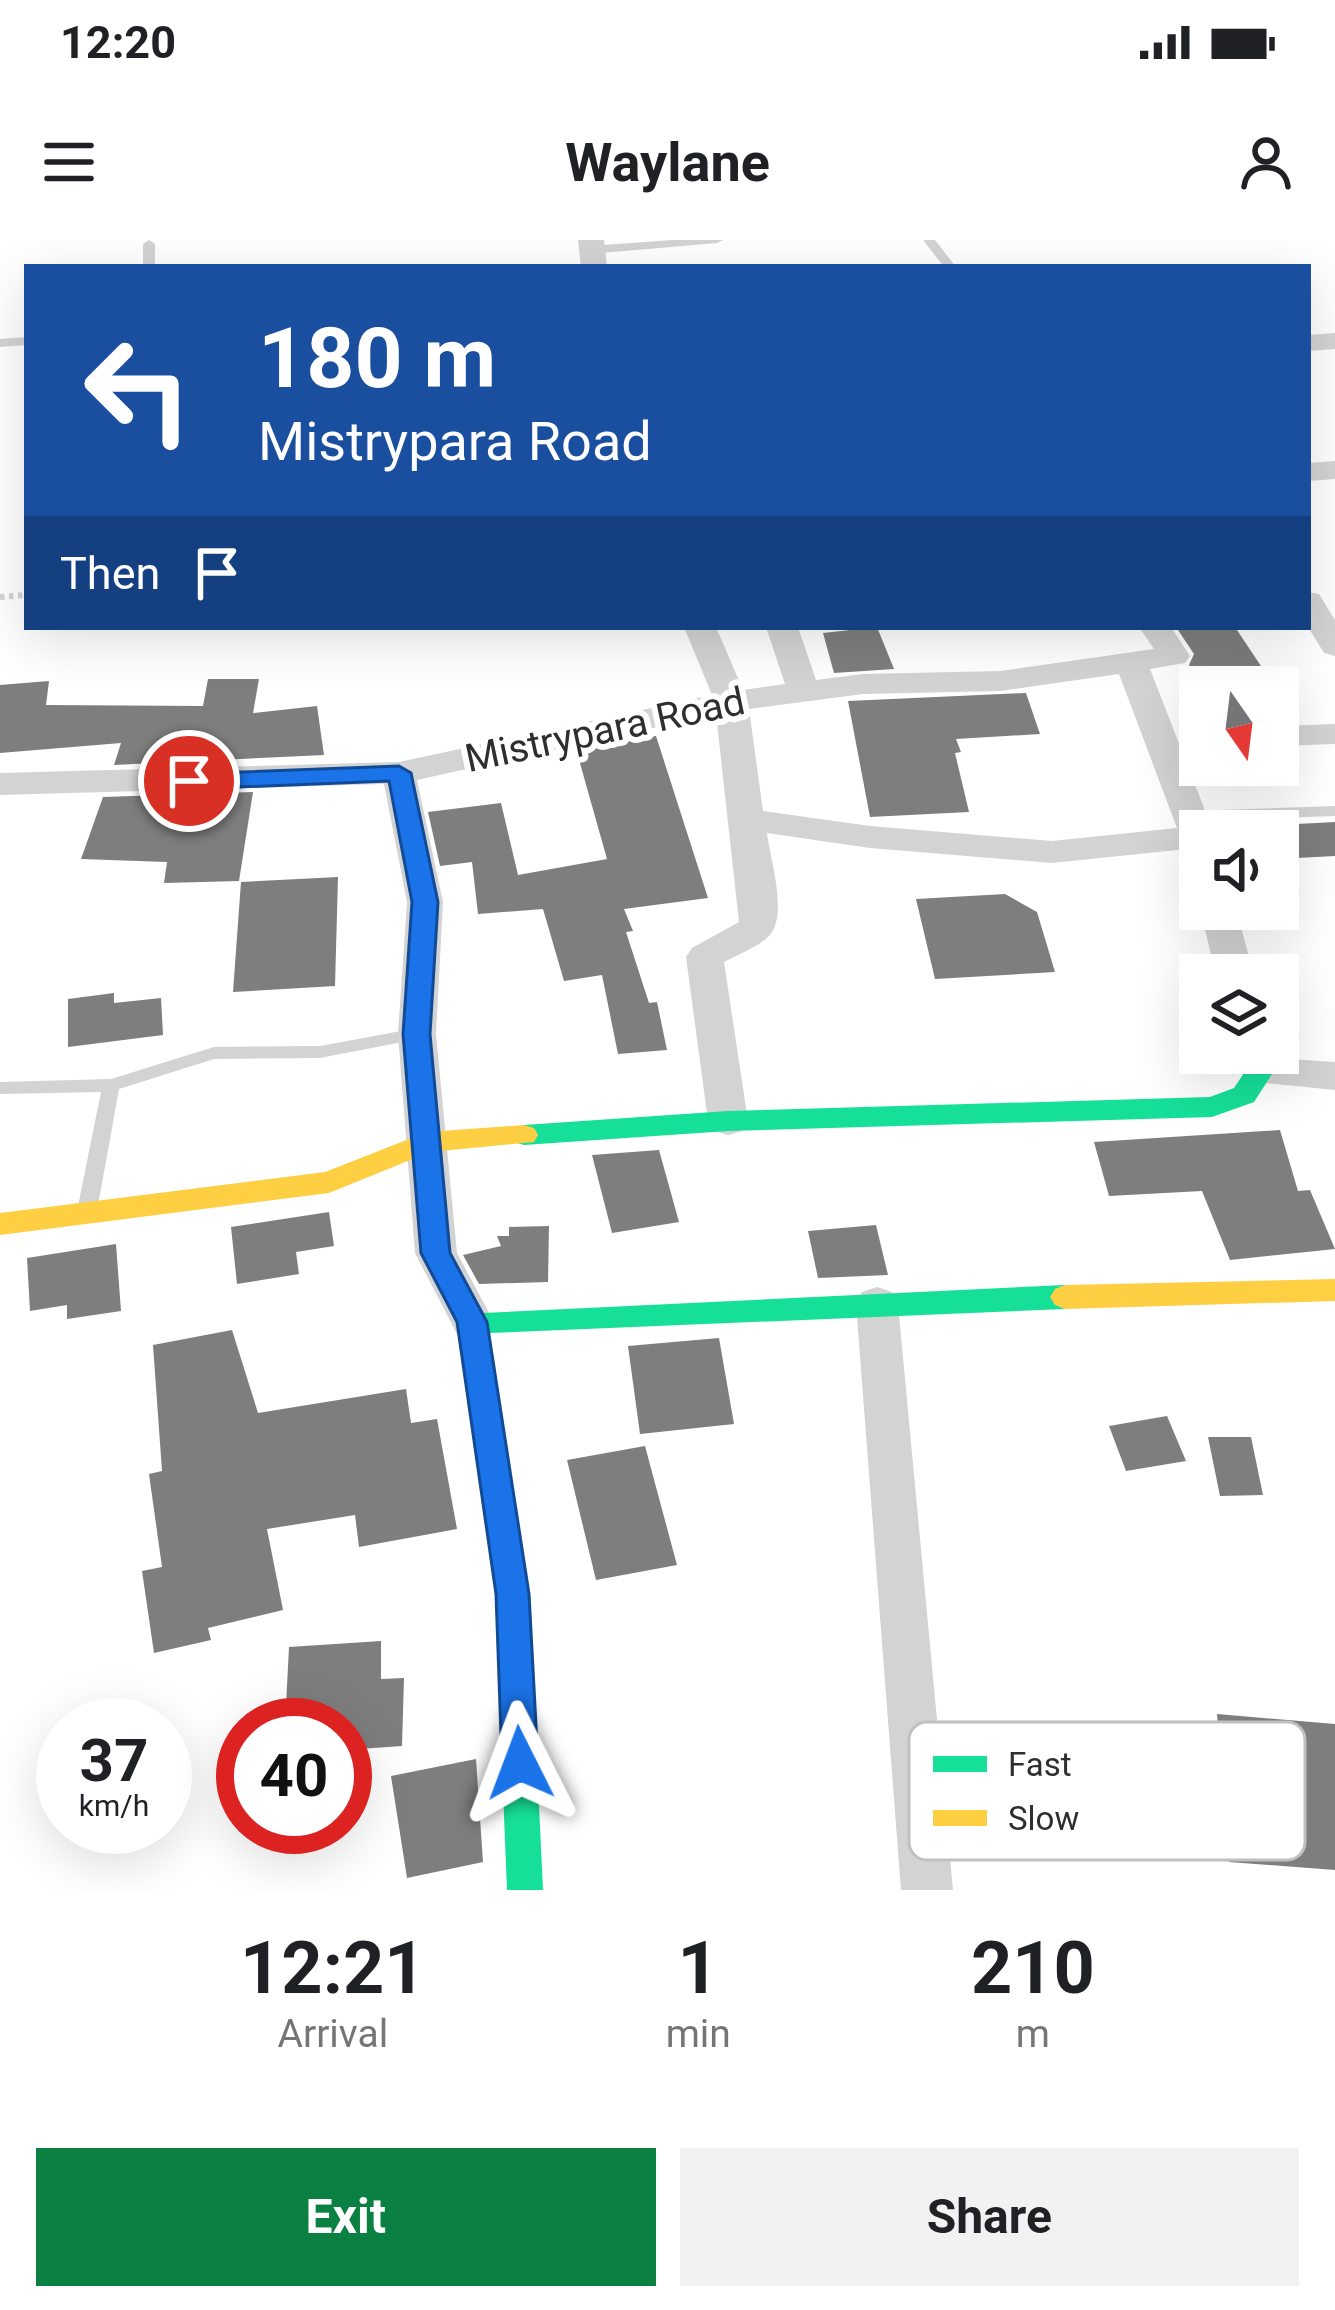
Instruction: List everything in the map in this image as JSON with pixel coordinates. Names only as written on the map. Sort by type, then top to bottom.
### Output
[{"type":"street","points":[[1311,606],[1335,646]]},
{"type":"street","points":[[701,630],[731,701],[751,820],[757,928],[706,957],[728,1120]]},
{"type":"street","points":[[783,630],[804,692]]},
{"type":"street","name":"Mistrypara Road","points":[[0,784],[399,773],[731,701],[863,684],[1001,681],[1174,656],[1157,630]]},
{"type":"street","points":[[1132,664],[1188,810]]},
{"type":"street","points":[[1299,735],[1335,734]]},
{"type":"street","points":[[1161,742],[1179,741]]},
{"type":"street","points":[[399,773],[425,902],[417,1034],[436,1253],[472,1322],[512,1594],[526,1890]]},
{"type":"street","points":[[751,820],[1052,852],[1179,834]]},
{"type":"street","points":[[1299,1069],[1335,1076]]},
{"type":"street","points":[[0,1224],[328,1182],[427,1142],[728,1120],[924,1119],[1212,1107],[1244,1095],[1253,1074]]},
{"type":"street","points":[[472,1322],[1335,1290]]},
{"type":"street","points":[[877,1304],[913,1722]]},
{"type":"street","points":[[924,1860],[927,1890]]},
{"type":"lane","points":[[592,252],[717,240]]},
{"type":"lane","points":[[928,240],[948,264]]},
{"type":"lane","points":[[148,244],[149,264]]},
{"type":"lane","points":[[1299,816],[1335,811]]},
{"type":"lane","points":[[0,1088],[111,1085],[214,1053],[320,1052],[417,1034]]},
{"type":"lane","points":[[87,1211],[111,1085]]},
{"type":"building","points":[[878,630],[894,669],[834,673],[823,633]]},
{"type":"building","points":[[1178,630],[1237,630],[1261,666],[1190,666],[1194,654]]},
{"type":"building","points":[[208,679],[259,679],[253,713],[317,706],[324,755],[114,765],[121,743],[0,753],[0,685],[49,681],[46,705],[203,706]]},
{"type":"building","points":[[1026,693],[1040,734],[956,739],[969,812],[870,817],[848,701]]},
{"type":"building","points":[[656,736],[708,898],[624,909],[633,931],[626,932],[649,1003],[657,1002],[667,1050],[618,1054],[602,975],[564,981],[543,909],[478,914],[472,862],[440,866],[428,812],[501,803],[518,875],[607,859],[576,749]]},
{"type":"building","points":[[253,792],[239,881],[164,883],[167,862],[81,859],[103,797]]},
{"type":"building","points":[[1335,822],[1335,856],[1299,858],[1299,824]]},
{"type":"building","points":[[338,877],[335,986],[233,992],[241,882]]},
{"type":"building","points":[[1005,894],[1037,912],[1055,972],[935,979],[916,899]]},
{"type":"building","points":[[114,993],[114,1003],[161,998],[163,1035],[68,1047],[68,999]]},
{"type":"building","points":[[1280,1130],[1298,1191],[1310,1190],[1335,1249],[1230,1260],[1202,1191],[1109,1196],[1094,1142]]},
{"type":"building","points":[[659,1150],[679,1222],[612,1233],[592,1155]]},
{"type":"building","points":[[329,1212],[334,1246],[296,1252],[299,1274],[237,1284],[231,1227]]},
{"type":"building","points":[[876,1225],[888,1275],[818,1278],[808,1231]]},
{"type":"building","points":[[549,1226],[548,1282],[479,1284],[463,1255],[501,1246],[497,1236],[509,1236],[509,1227]]},
{"type":"building","points":[[116,1244],[121,1311],[67,1319],[67,1305],[30,1311],[27,1258]]},
{"type":"building","points":[[232,1330],[258,1413],[406,1389],[411,1423],[437,1419],[457,1529],[359,1547],[355,1515],[267,1529],[283,1610],[208,1628],[211,1640],[154,1653],[142,1571],[162,1567],[149,1474],[162,1471],[153,1345]]},
{"type":"building","points":[[719,1338],[734,1424],[640,1434],[628,1346]]},
{"type":"building","points":[[1167,1416],[1186,1461],[1126,1471],[1109,1426]]},
{"type":"building","points":[[1208,1437],[1251,1437],[1263,1495],[1220,1496]]},
{"type":"building","points":[[645,1446],[677,1565],[596,1580],[567,1460]]},
{"type":"building","points":[[381,1641],[381,1679],[404,1678],[402,1746],[372,1748],[372,1698],[286,1698],[289,1647]]},
{"type":"building","points":[[1217,1714],[1335,1724],[1335,1870],[1229,1862],[1305,1860],[1305,1722],[1218,1722]]},
{"type":"building","points":[[476,1759],[483,1862],[407,1878],[391,1776]]},
{"type":"traffic: fast","points":[[524,1135],[728,1121],[1212,1107],[1244,1095],[1258,1074]]},
{"type":"traffic: fast","points":[[525,1890],[512,1594],[472,1322],[1065,1297]]},
{"type":"traffic: slow","points":[[0,1224],[329,1182],[427,1142],[524,1135]]},
{"type":"traffic: slow","points":[[1065,1297],[1335,1290]]},
{"type":"route","points":[[189,781],[399,773],[425,902],[417,1034],[436,1253],[472,1322],[512,1594],[520,1763]]}]
